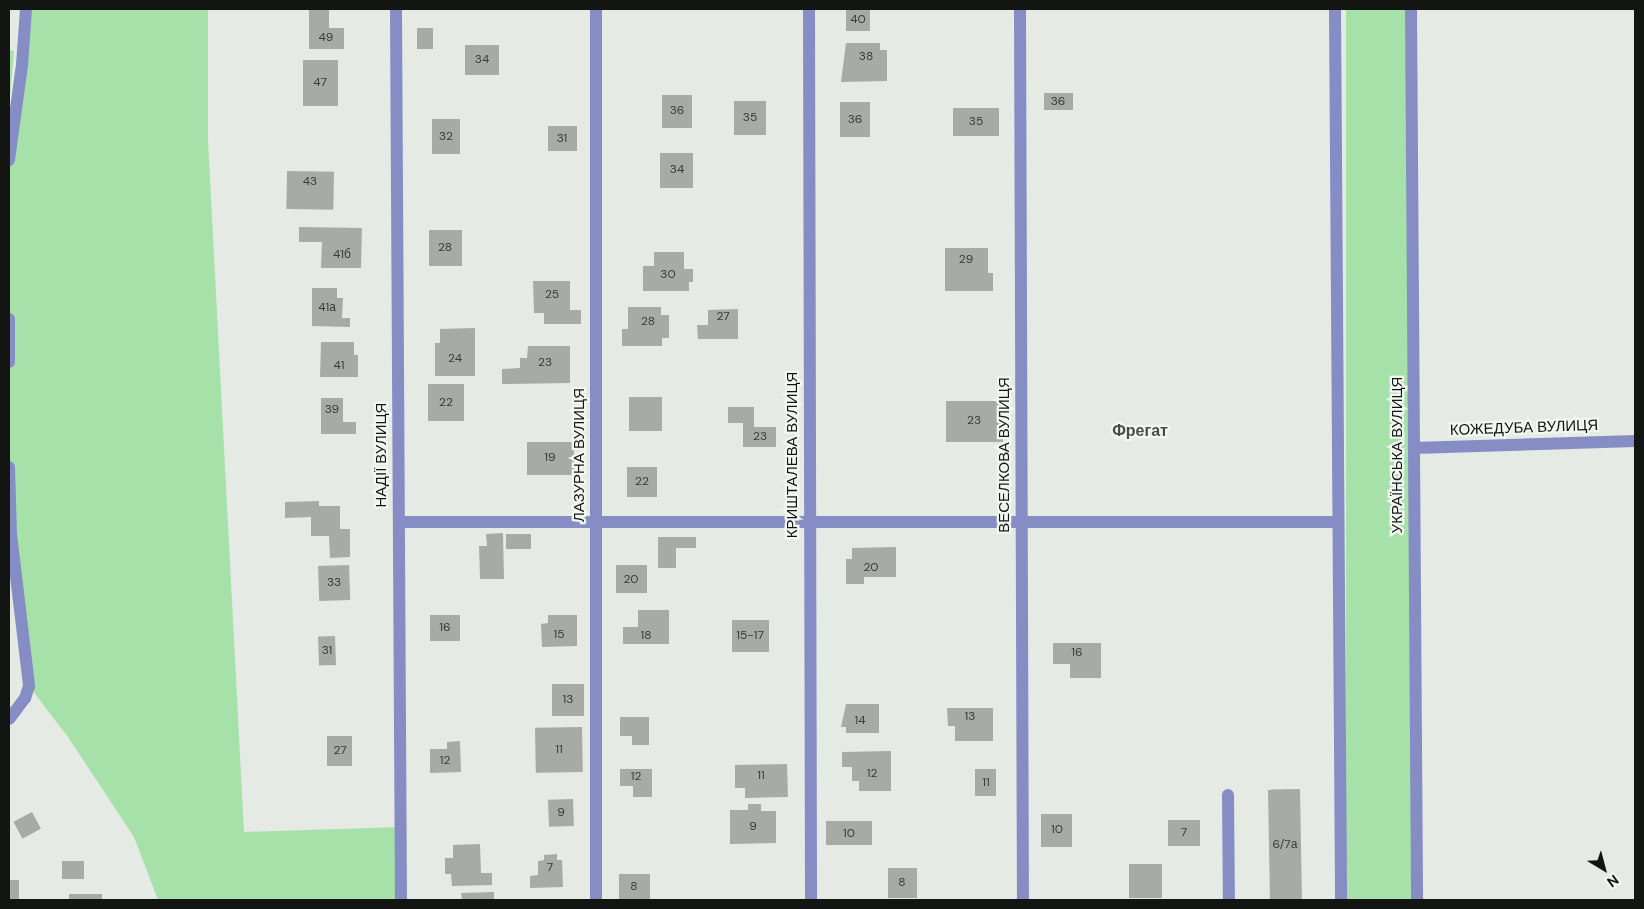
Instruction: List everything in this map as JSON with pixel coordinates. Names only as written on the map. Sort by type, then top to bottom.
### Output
[{"type":"street","points":[[9,160],[26,9]]},
{"type":"street","name":"НАДІЇ ВУЛИЦЯ","points":[[396,9],[401,900]]},
{"type":"street","name":"ЛАЗУРНА ВУЛИЦЯ","points":[[596,9],[596,900]]},
{"type":"street","name":"КРИШТАЛЕВА ВУЛИЦЯ","points":[[809,9],[811,900]]},
{"type":"street","name":"ВЕСЕЛКОВА ВУЛИЦЯ","points":[[1020,9],[1023,900]]},
{"type":"street","points":[[1335,9],[1341,900]]},
{"type":"street","name":"УКРАЇНСЬКА ВУЛИЦЯ","points":[[1411,9],[1417,900]]},
{"type":"street","points":[[9,319],[9,362]]},
{"type":"street","name":"КОЖЕДУБА ВУЛИЦЯ","points":[[1414,448],[1635,441]]},
{"type":"street","points":[[9,467],[11,534],[29,686],[26,698],[9,719]]},
{"type":"street","points":[[399,522],[1338,522]]},
{"type":"street","points":[[1228,796],[1229,900]]},
{"type":"green space","points":[[26,9],[208,9],[208,140],[244,832],[401,827],[401,900],[158,900],[134,837],[68,737],[29,686],[9,467],[9,160]]},
{"type":"green space","points":[[1346,9],[1411,9],[1411,900],[1346,900]]},
{"type":"green space","points":[[9,50],[14,51],[10,96],[9,96]]},
{"type":"building","points":[[309,9],[329,9],[329,28],[344,28],[344,49],[309,49]]},
{"type":"building","points":[[846,9],[870,9],[870,31],[846,31]]},
{"type":"building","points":[[417,28],[433,28],[433,49],[417,49]]},
{"type":"building","points":[[846,43],[880,43],[880,50],[887,50],[887,81],[841,82]]},
{"type":"building","points":[[465,45],[499,45],[499,75],[465,75]]},
{"type":"building","points":[[303,60],[338,60],[338,106],[303,106]]},
{"type":"building","points":[[1044,93],[1073,93],[1073,110],[1044,110]]},
{"type":"building","points":[[662,95],[692,95],[692,128],[662,128]]},
{"type":"building","points":[[734,101],[766,101],[766,135],[734,135]]},
{"type":"building","points":[[840,102],[870,102],[870,137],[840,137]]},
{"type":"building","points":[[953,108],[999,108],[999,136],[953,136]]},
{"type":"building","points":[[432,119],[460,119],[460,154],[432,154]]},
{"type":"building","points":[[548,126],[577,126],[577,151],[548,151]]},
{"type":"building","points":[[660,153],[693,153],[693,188],[660,188]]},
{"type":"building","points":[[287,171],[334,172],[333,210],[286,209]]},
{"type":"building","points":[[299,227],[362,228],[361,268],[321,268],[322,242],[299,242]]},
{"type":"building","points":[[429,230],[462,230],[462,266],[429,266]]},
{"type":"building","points":[[945,248],[988,248],[988,273],[993,273],[993,291],[945,291]]},
{"type":"building","points":[[654,252],[684,252],[684,269],[693,269],[693,282],[689,282],[689,291],[643,291],[643,266],[654,266]]},
{"type":"building","points":[[533,281],[570,281],[570,310],[581,310],[581,324],[544,324],[544,313],[534,313]]},
{"type":"building","points":[[312,288],[337,288],[337,298],[343,298],[342,318],[350,318],[350,327],[312,326]]},
{"type":"building","points":[[628,307],[661,307],[661,315],[669,315],[669,338],[662,338],[662,346],[622,346],[622,329],[628,329]]},
{"type":"building","points":[[738,309],[738,339],[698,339],[697,325],[708,325],[708,310]]},
{"type":"building","points":[[475,328],[475,376],[435,376],[435,343],[440,343],[440,329]]},
{"type":"building","points":[[321,342],[354,342],[354,355],[358,355],[358,377],[320,377]]},
{"type":"building","points":[[528,346],[570,346],[570,383],[502,384],[502,369],[520,368],[520,358],[527,358]]},
{"type":"building","points":[[428,384],[464,384],[464,421],[428,421]]},
{"type":"building","points":[[629,397],[662,397],[662,431],[629,431]]},
{"type":"building","points":[[321,398],[343,398],[343,422],[356,422],[356,434],[321,434]]},
{"type":"building","points":[[946,401],[1003,401],[1003,442],[946,442]]},
{"type":"building","points":[[728,407],[754,407],[754,427],[776,427],[776,447],[743,447],[743,423],[728,423]]},
{"type":"building","points":[[527,442],[574,442],[574,475],[527,475]]},
{"type":"building","points":[[627,467],[657,467],[657,497],[627,497]]},
{"type":"building","points":[[319,501],[319,506],[340,506],[340,529],[350,529],[350,557],[330,558],[329,536],[311,536],[311,517],[285,518],[285,502]]},
{"type":"building","points":[[503,533],[504,579],[480,579],[479,546],[487,546],[486,534]]},
{"type":"building","points":[[506,534],[531,534],[531,549],[506,549]]},
{"type":"building","points":[[658,537],[696,537],[696,548],[676,548],[676,568],[658,568]]},
{"type":"building","points":[[896,547],[896,577],[864,577],[864,584],[846,584],[846,559],[852,559],[852,548]]},
{"type":"building","points":[[349,565],[350,600],[319,601],[318,566]]},
{"type":"building","points":[[616,565],[647,565],[647,593],[616,593]]},
{"type":"building","points":[[638,610],[669,610],[669,644],[623,644],[623,627],[638,627]]},
{"type":"building","points":[[430,615],[460,615],[460,641],[430,641]]},
{"type":"building","points":[[548,615],[577,615],[577,646],[542,647],[541,624],[548,623]]},
{"type":"building","points":[[732,620],[769,620],[769,652],[732,652]]},
{"type":"building","points":[[335,636],[336,665],[319,666],[318,637]]},
{"type":"building","points":[[1053,643],[1101,643],[1101,678],[1070,678],[1070,664],[1053,664]]},
{"type":"building","points":[[552,684],[584,684],[584,716],[552,716]]},
{"type":"building","points":[[846,704],[879,704],[879,733],[846,733],[846,727],[841,727]]},
{"type":"building","points":[[947,708],[993,708],[993,741],[955,741],[955,726],[948,726]]},
{"type":"building","points":[[620,717],[649,717],[649,745],[632,745],[632,736],[620,736]]},
{"type":"building","points":[[582,727],[583,772],[536,773],[535,728]]},
{"type":"building","points":[[327,736],[352,736],[352,766],[327,766]]},
{"type":"building","points":[[460,741],[461,772],[430,773],[430,749],[447,749],[447,742]]},
{"type":"building","points":[[891,751],[891,791],[859,791],[859,781],[852,781],[852,767],[842,767],[842,752]]},
{"type":"building","points":[[787,764],[788,797],[745,798],[745,788],[735,788],[735,765]]},
{"type":"building","points":[[620,769],[652,769],[652,797],[633,797],[633,786],[620,786]]},
{"type":"building","points":[[975,769],[996,769],[996,796],[975,796]]},
{"type":"building","points":[[1300,789],[1302,900],[1270,900],[1268,790]]},
{"type":"building","points":[[573,799],[574,826],[549,827],[548,800]]},
{"type":"building","points":[[748,804],[761,804],[761,811],[776,811],[776,843],[730,844],[730,810],[748,810]]},
{"type":"building","points":[[32,812],[41,829],[22,839],[13,822]]},
{"type":"building","points":[[1041,814],[1072,814],[1072,847],[1041,847]]},
{"type":"building","points":[[1168,820],[1200,820],[1200,846],[1168,846]]},
{"type":"building","points":[[826,821],[872,821],[872,845],[826,845]]},
{"type":"building","points":[[480,844],[481,873],[492,873],[492,885],[452,886],[451,874],[445,874],[445,858],[453,858],[453,845]]},
{"type":"building","points":[[557,854],[557,860],[562,860],[563,887],[530,888],[530,876],[538,875],[538,861],[544,860],[544,855]]},
{"type":"building","points":[[62,861],[84,861],[84,879],[62,879]]},
{"type":"building","points":[[1129,864],[1162,864],[1162,898],[1129,898]]},
{"type":"building","points":[[888,868],[917,868],[917,898],[888,898]]},
{"type":"building","points":[[619,874],[650,874],[650,900],[619,900]]},
{"type":"building","points":[[9,880],[19,880],[19,900],[9,900]]},
{"type":"building","points":[[494,892],[494,900],[462,900],[461,893]]},
{"type":"building","points":[[69,894],[102,894],[102,900],[69,900]]},
{"type":"district","name":"Фрегат","points":[[1140,431]]}]
